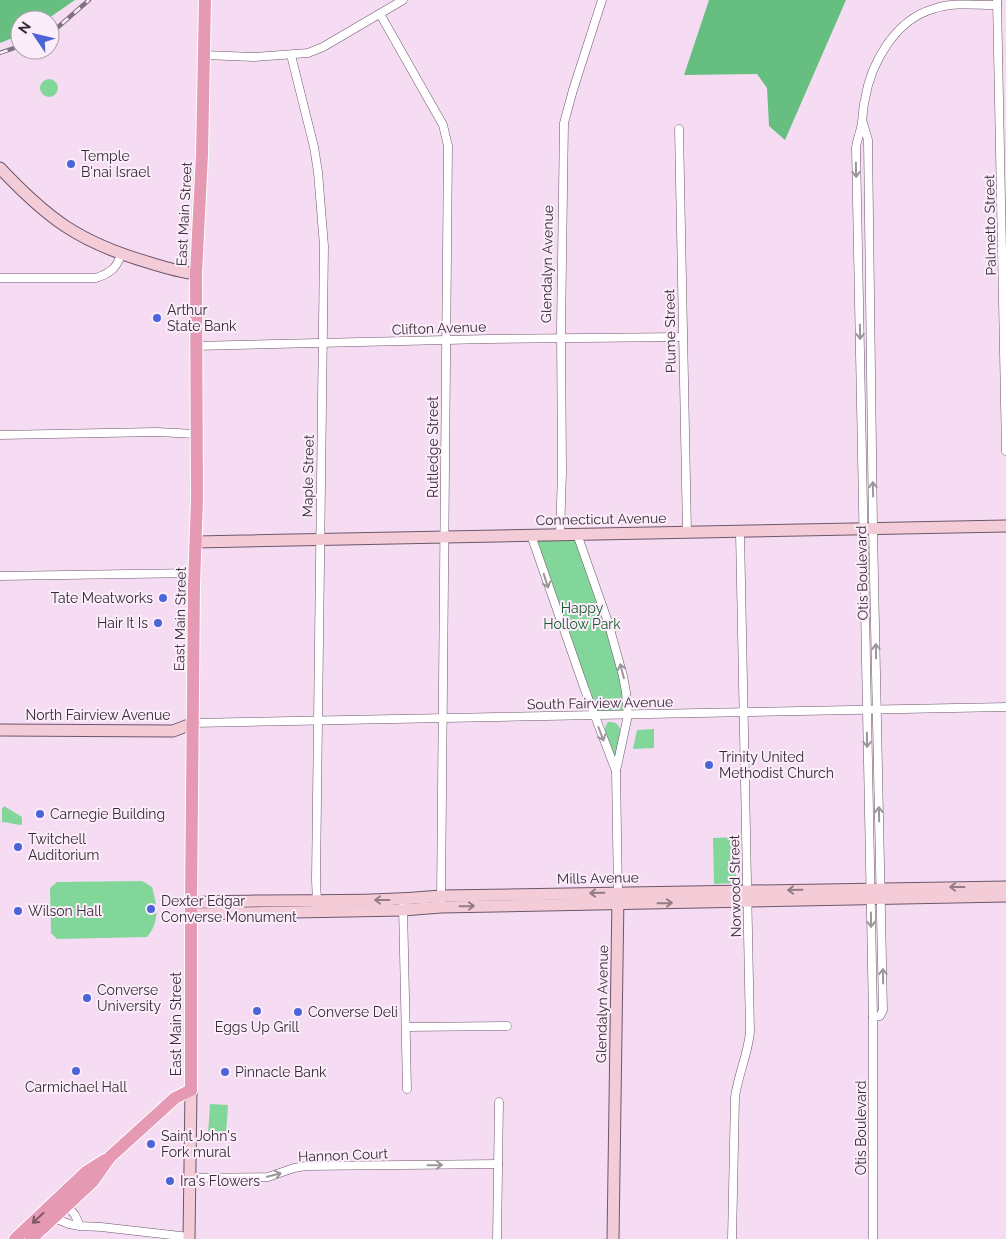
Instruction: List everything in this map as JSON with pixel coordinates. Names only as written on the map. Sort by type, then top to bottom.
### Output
[{"type":"main road","name":"East Main Street","points":[[191,1090],[191,908],[196,542],[196,274],[202,155],[205,0]]},
{"type":"main road","points":[[31,1239],[54,1218],[86,1172],[110,1157],[175,1098],[191,1090]]},
{"type":"main road","points":[[15,1239],[64,1202]]},
{"type":"street","points":[[204,55],[254,57],[308,53],[323,47],[404,0]]},
{"type":"street","name":"Glendalyn Avenue","points":[[560,534],[564,123],[602,0]]},
{"type":"street","name":"Palmetto Street","points":[[997,3],[1002,86],[1006,450]]},
{"type":"street","name":"Otis Boulevard","points":[[873,1239],[873,1017],[877,710],[868,529],[856,148],[867,90],[878,60],[892,38],[911,19],[927,11],[944,6],[997,3]]},
{"type":"street","name":"Rutledge Street","points":[[380,14],[443,126],[448,140],[441,902]]},
{"type":"street","name":"Maple Street","points":[[292,55],[314,148],[321,196],[324,246],[317,905]]},
{"type":"street","name":"Otis Boulevard","points":[[862,122],[868,140],[867,710],[876,893]]},
{"type":"street","name":"Plume Street","points":[[679,129],[686,532]]},
{"type":"street","points":[[0,168],[42,210],[79,236],[121,254],[184,273],[196,274]]},
{"type":"street","points":[[0,278],[96,278],[110,273],[115,268],[121,254]]},
{"type":"street","name":"Clifton Avenue","points":[[196,346],[682,337]]},
{"type":"street","points":[[0,435],[157,432],[196,434]]},
{"type":"street","name":"Connecticut Avenue","points":[[196,542],[1006,526]]},
{"type":"street","name":"Norwood Street","points":[[732,1239],[735,1098],[737,1083],[748,1048],[750,1032],[740,532]]},
{"type":"street","name":"Glendalyn Avenue","points":[[577,534],[608,622],[623,676],[628,715],[616,770],[618,898],[613,1239]]},
{"type":"street","name":"Glendalyn Avenue","points":[[531,535],[594,716],[616,770]]},
{"type":"street","points":[[0,576],[195,573]]},
{"type":"street","name":"South Fairview Avenue","points":[[194,723],[1006,706]]},
{"type":"street","name":"North Fairview Avenue","points":[[0,730],[173,731],[194,723]]},
{"type":"street","name":"Mills Avenue","points":[[191,908],[403,905],[441,902],[876,893],[1006,887]]},
{"type":"street","name":"Mills Avenue","points":[[876,893],[1006,896]]},
{"type":"street","points":[[403,905],[407,1089]]},
{"type":"street","points":[[406,1027],[507,1026]]},
{"type":"street","name":"East Main Street","points":[[189,1238],[191,1090]]},
{"type":"street","points":[[497,1239],[499,1102]]},
{"type":"street","name":"Hannon Court","points":[[190,1178],[268,1177],[306,1166],[498,1164]]},
{"type":"street","points":[[64,1202],[75,1215],[80,1226]]},
{"type":"street","points":[[54,1218],[80,1226],[189,1238]]},
{"type":"green space","points":[[0,0],[75,0],[60,10],[10,10],[10,39],[0,43]]},
{"type":"green space","points":[[709,0],[846,0],[785,140],[769,126],[767,88],[757,74],[684,75]]},
{"type":"green space","points":[[49,79],[57,84],[58,88],[53,96],[49,97],[41,92],[40,88],[45,80]]},
{"type":"green space","name":"Happy Hollow Park","points":[[577,534],[608,622],[628,715],[594,716],[531,535]]},
{"type":"green space","points":[[608,722],[614,722],[620,729],[616,756],[614,757],[605,735]]},
{"type":"green space","points":[[654,729],[654,748],[633,749],[637,730]]},
{"type":"green space","points":[[4,806],[22,817],[22,825],[2,822],[2,809]]},
{"type":"green space","points":[[735,837],[736,883],[714,884],[713,838]]},
{"type":"green space","points":[[142,881],[152,887],[156,907],[156,919],[147,937],[57,939],[51,933],[50,888],[57,882]]},
{"type":"green space","points":[[210,1104],[228,1105],[226,1136],[208,1134]]},
{"type":"railway","points":[[60,25],[89,0]]},
{"type":"railway","points":[[0,53],[10,50]]},
{"type":"place","name":"Temple B'nai Israel","points":[[71,164]]},
{"type":"place","name":"Arthur State Bank","points":[[157,318]]},
{"type":"place","name":"Tate Meatworks","points":[[163,598]]},
{"type":"place","name":"Hair It Is","points":[[158,623]]},
{"type":"place","name":"Trinity United Methodist Church","points":[[709,765]]},
{"type":"place","name":"Carnegie Building","points":[[40,814]]},
{"type":"place","name":"Twitchell Auditorium","points":[[18,847]]},
{"type":"place","name":"Dexter Edgar Converse Monument","points":[[151,909]]},
{"type":"place","name":"Wilson Hall","points":[[18,911]]},
{"type":"place","name":"Converse University","points":[[87,998]]},
{"type":"place","name":"Eggs Up Grill","points":[[257,1011]]},
{"type":"place","name":"Converse Deli","points":[[298,1012]]},
{"type":"place","name":"Carmichael Hall","points":[[76,1071]]},
{"type":"place","name":"Pinnacle Bank","points":[[225,1072]]},
{"type":"place","name":"Saint John's Fork mural","points":[[151,1144]]},
{"type":"place","name":"Ira's Flowers","points":[[170,1181]]}]
